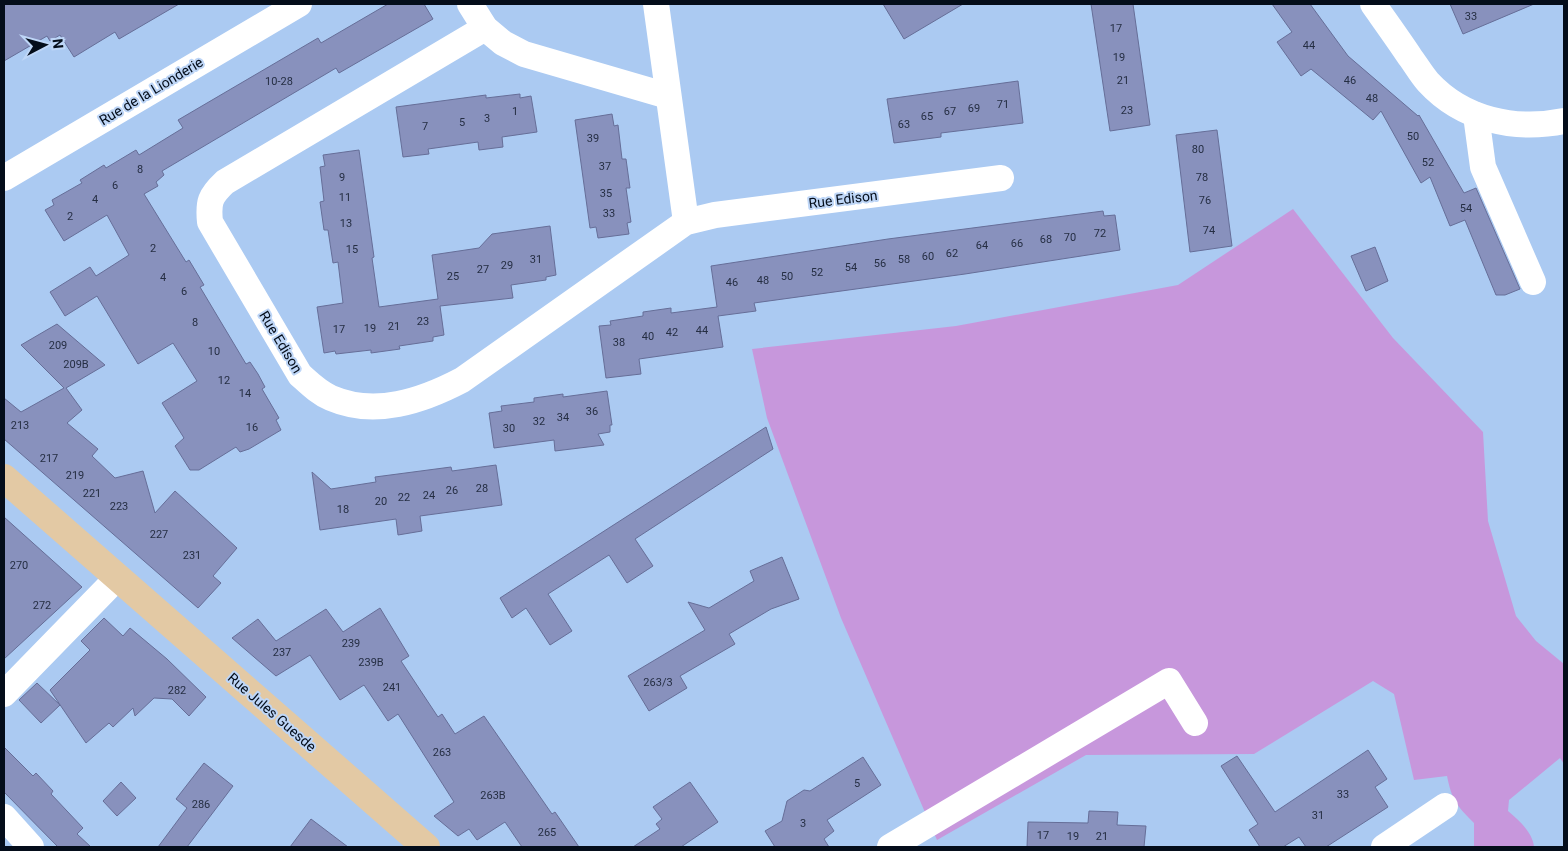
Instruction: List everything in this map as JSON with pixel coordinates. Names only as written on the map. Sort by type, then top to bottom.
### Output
[{"type":"main road","name":"Rue Jules Guesde","points":[[5,483],[118,576],[426,847]]},
{"type":"street","name":"Rue de la Lionderie","points":[[4,178],[299,4]]},
{"type":"street","points":[[470,4],[485,28],[503,44],[524,54],[668,96]]},
{"type":"street","points":[[656,4],[686,222]]},
{"type":"street","points":[[1373,4],[1427,81],[1450,101],[1476,114],[1510,124],[1531,125],[1564,121]]},
{"type":"street","name":"Rue Edison","points":[[485,28],[225,182],[214,192],[208,206],[210,222],[300,375],[315,389],[331,398],[354,405],[375,407],[395,405],[440,392],[462,380],[686,222],[715,215],[1002,178]]},
{"type":"street","points":[[1476,114],[1483,167],[1533,282]]},
{"type":"street","points":[[4,694],[118,576]]},
{"type":"street","points":[[890,847],[1169,680],[1195,723]]},
{"type":"street","points":[[1384,847],[1445,806]]},
{"type":"street","points":[[4,817],[31,847]]},
{"type":"shaded area","points":[[1293,209],[1393,338],[1483,432],[1488,521],[1516,616],[1536,641],[1564,664],[1564,764],[1560,758],[1509,800],[1508,811],[1528,832],[1534,847],[1474,847],[1474,823],[1456,802],[1447,776],[1414,780],[1394,694],[1373,681],[1254,754],[1086,755],[937,840],[841,618],[767,418],[752,349],[956,326],[1178,285]]},
{"type":"building","points":[[4,4],[179,4],[119,39],[115,32],[74,57],[60,35],[50,41],[47,36],[4,61]]},
{"type":"building","points":[[388,4],[424,4],[433,19],[339,73],[336,68],[162,171],[164,175],[156,182],[158,186],[144,194],[186,262],[189,260],[204,285],[200,287],[246,364],[250,362],[258,374],[265,387],[262,389],[279,418],[276,420],[281,430],[249,449],[240,452],[236,447],[199,470],[190,470],[175,446],[184,438],[162,403],[197,381],[173,343],[138,364],[97,296],[65,316],[50,292],[90,267],[96,276],[129,255],[107,215],[64,241],[45,210],[54,205],[52,200],[82,183],[80,180],[104,165],[106,168],[136,150],[139,155],[183,128],[178,120],[318,38],[321,43]]},
{"type":"building","points":[[883,4],[963,4],[904,39]]},
{"type":"building","points":[[1091,4],[1133,4],[1150,125],[1110,131]]},
{"type":"building","points":[[1272,4],[1310,4],[1348,56],[1419,115],[1464,193],[1476,188],[1520,289],[1505,295],[1496,295],[1465,220],[1450,226],[1430,177],[1421,183],[1381,111],[1373,120],[1311,69],[1301,76],[1277,42],[1292,32]]},
{"type":"building","points":[[1450,4],[1534,4],[1463,34]]},
{"type":"building","points":[[1018,81],[1023,123],[941,133],[941,137],[894,143],[887,99]]},
{"type":"building","points":[[520,94],[520,98],[531,96],[537,132],[502,137],[503,147],[479,150],[478,142],[428,149],[429,154],[403,157],[396,107],[486,95],[486,98]]},
{"type":"building","points":[[612,114],[614,126],[618,125],[622,159],[626,159],[630,188],[626,188],[631,222],[627,223],[629,234],[598,238],[596,227],[590,228],[575,120]]},
{"type":"building","points":[[1217,130],[1232,246],[1190,252],[1176,135]]},
{"type":"building","points":[[359,150],[379,307],[438,299],[432,255],[479,248],[492,234],[550,226],[556,275],[546,277],[546,280],[511,285],[513,298],[440,306],[444,335],[433,337],[433,341],[399,346],[400,349],[371,353],[371,350],[336,354],[335,351],[324,353],[317,307],[343,303],[338,262],[333,263],[328,230],[324,230],[320,202],[324,201],[320,167],[325,166],[323,155]]},
{"type":"building","points":[[1103,211],[1104,216],[1115,215],[1120,250],[965,274],[754,303],[756,311],[718,316],[723,347],[639,359],[641,374],[606,378],[599,326],[611,325],[610,321],[643,316],[643,312],[671,308],[671,313],[717,307],[711,266],[888,239]]},
{"type":"building","points":[[1375,247],[1388,281],[1366,291],[1351,256]]},
{"type":"building","points":[[57,324],[105,365],[66,388],[82,410],[67,423],[98,449],[92,456],[115,478],[143,471],[155,513],[175,491],[237,548],[213,576],[221,583],[198,608],[4,439],[4,398],[21,412],[64,388],[21,345]]},
{"type":"building","points":[[607,391],[612,425],[610,425],[610,432],[598,434],[604,445],[555,451],[554,440],[494,448],[489,413],[502,411],[501,406],[534,402],[534,398],[563,394],[563,397]]},
{"type":"building","points":[[766,427],[773,449],[635,539],[653,566],[627,583],[609,555],[548,594],[572,631],[550,645],[526,608],[512,618],[500,598]]},
{"type":"building","points":[[496,465],[502,505],[420,516],[422,531],[398,535],[396,519],[320,530],[312,472],[331,489],[376,482],[375,477],[451,467],[452,471]]},
{"type":"building","points":[[4,517],[82,587],[4,659]]},
{"type":"building","points":[[782,557],[799,599],[771,609],[729,634],[735,644],[680,676],[687,688],[649,711],[628,676],[705,630],[688,602],[709,608],[754,581],[750,571]]},
{"type":"building","points":[[380,608],[409,656],[401,661],[438,717],[442,714],[455,734],[484,716],[552,814],[555,812],[579,847],[522,847],[505,822],[477,840],[469,829],[458,836],[434,816],[454,802],[398,714],[388,721],[364,685],[340,700],[310,655],[276,676],[232,638],[258,619],[276,641],[326,609],[343,632]]},
{"type":"building","points":[[104,618],[123,636],[130,628],[167,659],[206,697],[189,716],[172,699],[154,698],[135,716],[133,708],[113,727],[109,723],[86,743],[50,690],[90,650],[81,641]]},
{"type":"building","points":[[37,683],[60,705],[41,723],[19,700]]},
{"type":"building","points":[[4,747],[33,776],[36,773],[53,791],[51,794],[83,828],[77,834],[91,847],[58,847],[4,792]]},
{"type":"building","points":[[1368,750],[1387,779],[1375,787],[1388,807],[1326,847],[1306,847],[1299,837],[1283,847],[1260,847],[1249,830],[1258,824],[1221,766],[1237,756],[1275,812]]},
{"type":"building","points":[[863,757],[881,785],[827,820],[834,831],[824,839],[829,847],[775,847],[765,831],[782,821],[787,801],[804,790],[810,791]]},
{"type":"building","points":[[204,763],[233,786],[187,847],[158,847],[187,808],[176,799]]},
{"type":"building","points":[[121,782],[136,798],[117,816],[103,801]]},
{"type":"building","points":[[690,782],[718,822],[681,847],[633,847],[660,829],[656,824],[662,819],[653,807]]},
{"type":"building","points":[[1089,811],[1118,812],[1117,825],[1146,826],[1144,847],[1027,847],[1028,822],[1088,823]]},
{"type":"building","points":[[311,819],[348,847],[290,847]]}]
